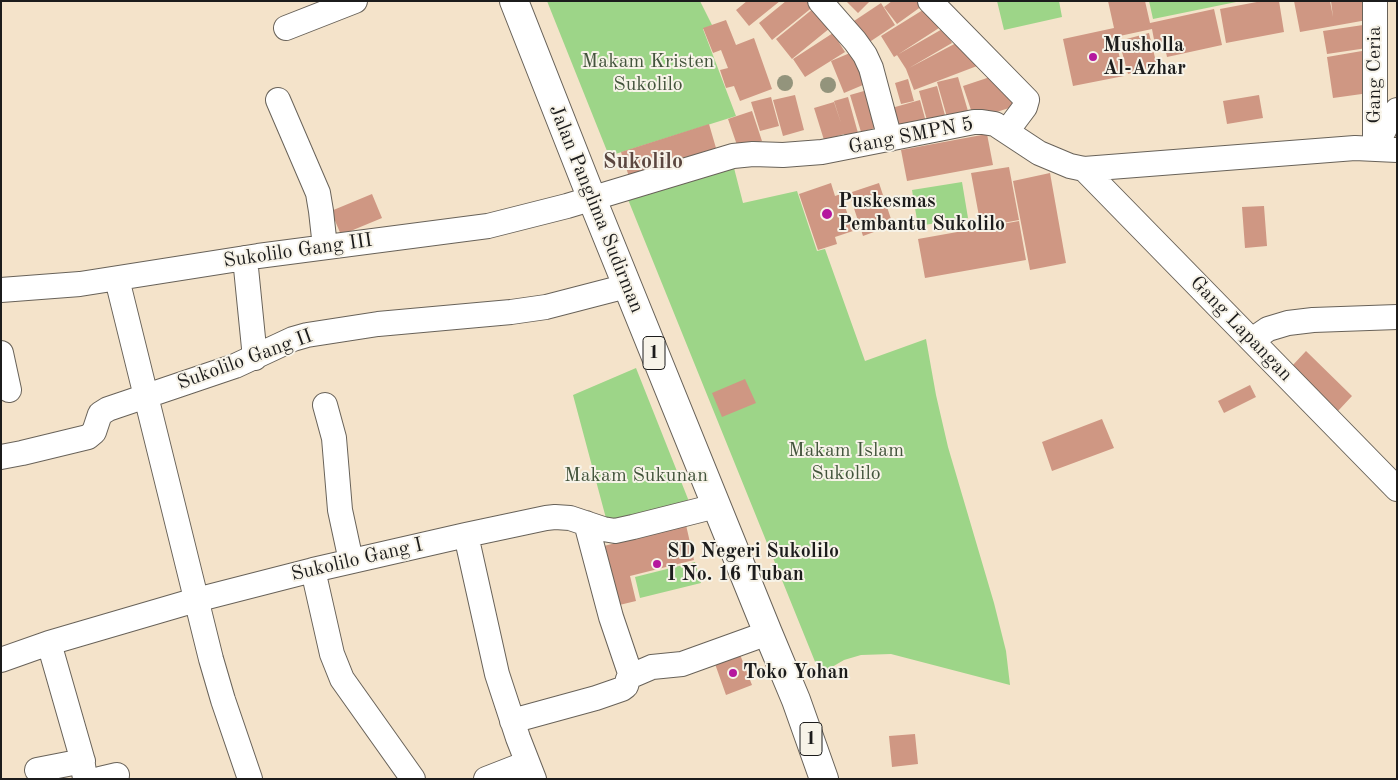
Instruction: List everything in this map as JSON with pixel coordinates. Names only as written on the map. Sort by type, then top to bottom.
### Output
[{"type":"highway","name":"Jalan Panglima Sudirman","points":[[514,1],[627,286],[796,700],[824,779]]},
{"type":"street","points":[[286,28],[355,1]]},
{"type":"street","points":[[820,1],[855,41],[865,56],[871,68],[890,139]]},
{"type":"street","points":[[930,1],[1025,98],[1027,102],[1026,107],[1007,131]]},
{"type":"street","name":"Gang Ceria","points":[[1375,1],[1386,149]]},
{"type":"street","points":[[278,100],[318,193],[322,211],[325,247]]},
{"type":"street","points":[[1386,149],[1387,124],[1397,110]]},
{"type":"street","name":"Gang SMPN 5","points":[[592,199],[734,156],[808,154],[832,151],[974,122],[989,122],[1046,156],[1070,166],[1084,169],[1355,148],[1386,149]]},
{"type":"street","name":"Gang Lapangan","points":[[1084,169],[1397,489]]},
{"type":"street","name":"Sukolilo Gang III","points":[[1,290],[80,284],[246,258],[488,226],[592,199]]},
{"type":"street","points":[[246,258],[255,358]]},
{"type":"street","points":[[117,279],[216,679],[250,779]]},
{"type":"street","name":"Sukolilo Gang II","points":[[1,457],[88,437],[94,432],[100,414],[103,411],[146,395],[226,370],[293,339],[307,335],[378,324],[537,308],[565,303],[627,286]]},
{"type":"street","points":[[1252,340],[1268,329],[1280,324],[1397,316]]},
{"type":"street","points":[[1,353],[9,390]]},
{"type":"street","points":[[326,405],[334,438],[340,510],[351,561]]},
{"type":"street","name":"Sukolilo Gang I","points":[[1,660],[49,643],[196,600],[466,534],[546,518],[570,518],[609,530],[624,530],[716,506]]},
{"type":"street","points":[[586,523],[611,617],[631,676]]},
{"type":"street","points":[[466,534],[494,661],[512,721],[530,771],[486,779]]},
{"type":"street","points":[[313,570],[332,654],[342,678],[412,779]]},
{"type":"street","points":[[512,721],[622,689],[626,686],[631,676],[656,666],[682,664],[768,633]]},
{"type":"street","points":[[38,770],[84,770],[49,643]]},
{"type":"green space","name":"Makam Kristen Sukolilo","points":[[547,1],[700,1],[712,25],[703,29],[736,116],[609,156]]},
{"type":"green space","points":[[997,1],[1059,1],[1062,17],[1004,30]]},
{"type":"green space","points":[[1149,1],[1241,1],[1153,19]]},
{"type":"green space","name":"Makam Islam Sukolilo","points":[[734,168],[743,203],[797,191],[817,251],[825,249],[865,361],[926,339],[948,447],[994,603],[1006,651],[1010,685],[891,654],[861,655],[844,660],[820,674],[627,197]]},
{"type":"green space","points":[[962,182],[968,218],[918,226],[912,190]]},
{"type":"green space","name":"Makam Sukunan","points":[[636,368],[690,504],[607,522],[573,395]]},
{"type":"green space","points":[[695,562],[701,583],[640,598],[635,577]]},
{"type":"building","points":[[747,1],[780,1],[749,26],[736,10]]},
{"type":"building","points":[[786,1],[810,1],[814,6],[772,40],[759,23]]},
{"type":"building","points":[[846,1],[870,1],[858,13]]},
{"type":"building","points":[[892,1],[918,1],[922,6],[897,24],[884,7]]},
{"type":"building","points":[[1108,1],[1145,1],[1150,23],[1214,9],[1222,45],[1167,57],[1165,48],[1156,50],[1152,29],[1115,37],[1124,76],[1073,86],[1063,39],[1114,28]]},
{"type":"building","points":[[1262,1],[1279,1],[1284,32],[1226,43],[1220,9]]},
{"type":"building","points":[[1294,1],[1330,1],[1333,17],[1331,1],[1363,1],[1367,20],[1300,32]]},
{"type":"building","points":[[881,3],[895,25],[862,47],[848,25]]},
{"type":"building","points":[[814,8],[830,28],[792,59],[776,39]]},
{"type":"building","points":[[926,8],[939,28],[894,57],[881,36]]},
{"type":"building","points":[[726,20],[736,45],[754,38],[772,89],[740,101],[734,86],[726,88],[720,70],[728,68],[721,50],[713,53],[703,28]]},
{"type":"building","points":[[1363,25],[1367,48],[1327,54],[1323,31]]},
{"type":"building","points":[[944,28],[952,43],[909,68],[960,41],[977,66],[914,90],[906,69],[897,55]]},
{"type":"building","points":[[833,33],[845,52],[805,77],[793,59]]},
{"type":"building","points":[[1149,33],[1157,66],[1128,74],[1119,41]]},
{"type":"building","points":[[857,50],[870,82],[844,93],[831,61]]},
{"type":"building","points":[[1362,51],[1369,93],[1333,98],[1327,57]]},
{"type":"building","points":[[996,75],[1022,104],[974,119],[963,86]]},
{"type":"building","points":[[958,77],[968,111],[947,117],[937,82]]},
{"type":"building","points":[[908,79],[914,101],[901,104],[895,83]]},
{"type":"building","points":[[937,86],[946,119],[928,124],[919,91]]},
{"type":"building","points":[[871,89],[882,126],[861,132],[850,95]]},
{"type":"building","points":[[795,95],[804,130],[783,136],[773,100]]},
{"type":"building","points":[[1259,95],[1263,118],[1227,124],[1223,101]]},
{"type":"building","points":[[771,97],[779,126],[760,131],[751,102]]},
{"type":"building","points":[[848,97],[858,133],[845,137],[844,134],[824,140],[814,108],[834,102],[841,123],[834,101]]},
{"type":"building","points":[[920,100],[926,122],[894,130],[888,109]]},
{"type":"building","points":[[752,111],[762,141],[738,148],[728,119]]},
{"type":"building","points":[[709,124],[718,155],[631,183],[621,152]]},
{"type":"building","points":[[987,134],[993,165],[907,181],[901,150]]},
{"type":"building","points":[[1009,167],[1019,220],[981,227],[971,173]]},
{"type":"building","points":[[1050,173],[1066,263],[1030,270],[1013,181]]},
{"type":"building","name":"Puskesmas Pembantu Sukolilo","points":[[831,183],[835,196],[841,194],[853,231],[835,237],[837,244],[818,250],[799,194]]},
{"type":"building","points":[[879,183],[893,225],[863,236],[849,193]]},
{"type":"building","points":[[372,194],[382,218],[341,235],[331,211]]},
{"type":"building","points":[[1264,206],[1267,246],[1245,248],[1242,207]]},
{"type":"building","points":[[1019,221],[1026,260],[925,278],[918,239]]},
{"type":"building","points":[[1306,351],[1352,396],[1338,411],[1292,366]]},
{"type":"building","points":[[745,379],[756,403],[722,417],[712,393]]},
{"type":"building","points":[[1250,385],[1256,397],[1224,413],[1218,401]]},
{"type":"building","points":[[1102,419],[1114,448],[1052,471],[1042,442]]},
{"type":"building","points":[[686,525],[694,560],[630,576],[636,601],[611,607],[596,548]]},
{"type":"building","name":"Toko Yohan","points":[[739,652],[752,685],[726,695],[714,661]]},
{"type":"building","points":[[915,734],[918,764],[892,767],[889,736]]},
{"type":"place","name":"Musholla Al-Azhar","points":[[1093,57]]},
{"type":"place","name":"Puskesmas Pembantu Sukolilo","points":[[827,214]]},
{"type":"place","name":"SD Negeri Sukolilo I No. 16 Tuban","points":[[657,564]]},
{"type":"place","name":"Toko Yohan","points":[[733,673]]},
{"type":"district","name":"Sukolilo","points":[[643,162]]}]
